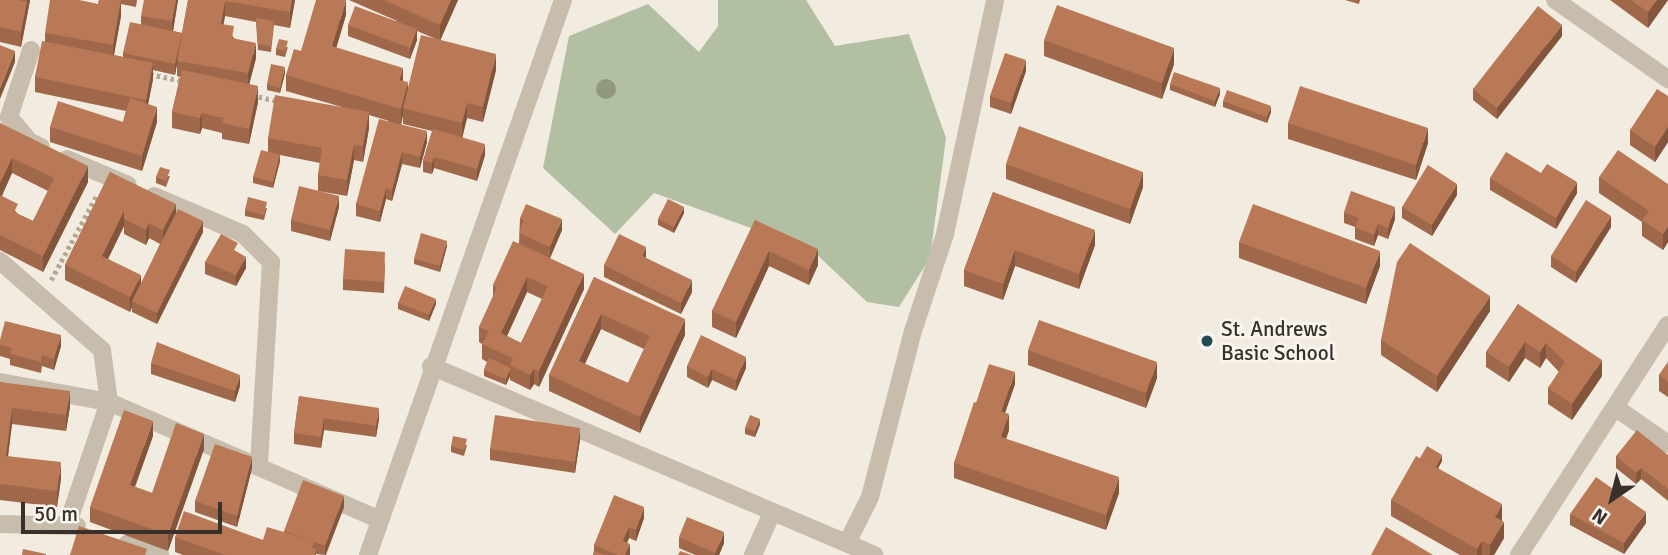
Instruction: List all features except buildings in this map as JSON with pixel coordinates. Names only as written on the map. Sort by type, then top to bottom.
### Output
[{"type":"street","points":[[368,555],[431,366],[514,148],[563,0]]},
{"type":"street","points":[[847,542],[870,498],[913,331],[945,234],[995,0]]},
{"type":"street","points":[[1555,0],[1668,79]]},
{"type":"street","points":[[32,50],[9,117],[30,142],[243,234],[271,262],[258,465]]},
{"type":"street","points":[[0,261],[102,350],[110,402],[68,523]]},
{"type":"street","points":[[1519,555],[1668,325]]},
{"type":"street","points":[[431,366],[874,555]]},
{"type":"street","points":[[0,382],[110,402],[378,519]]},
{"type":"street","points":[[1616,408],[1668,444]]},
{"type":"street","points":[[753,555],[772,513]]},
{"type":"street","points":[[0,524],[68,523],[160,555]]},
{"type":"path","points":[[136,72],[189,82]]},
{"type":"path","points":[[242,93],[282,102]]},
{"type":"path","points":[[42,298],[107,176]]},
{"type":"green space","points":[[718,0],[806,0],[835,46],[909,34],[946,138],[930,258],[899,307],[867,302],[812,250],[654,193],[615,234],[543,168],[569,36],[648,4],[699,52],[718,26]]},
{"type":"place","name":"St. Andrews Basic School","points":[[1207,341]]}]
